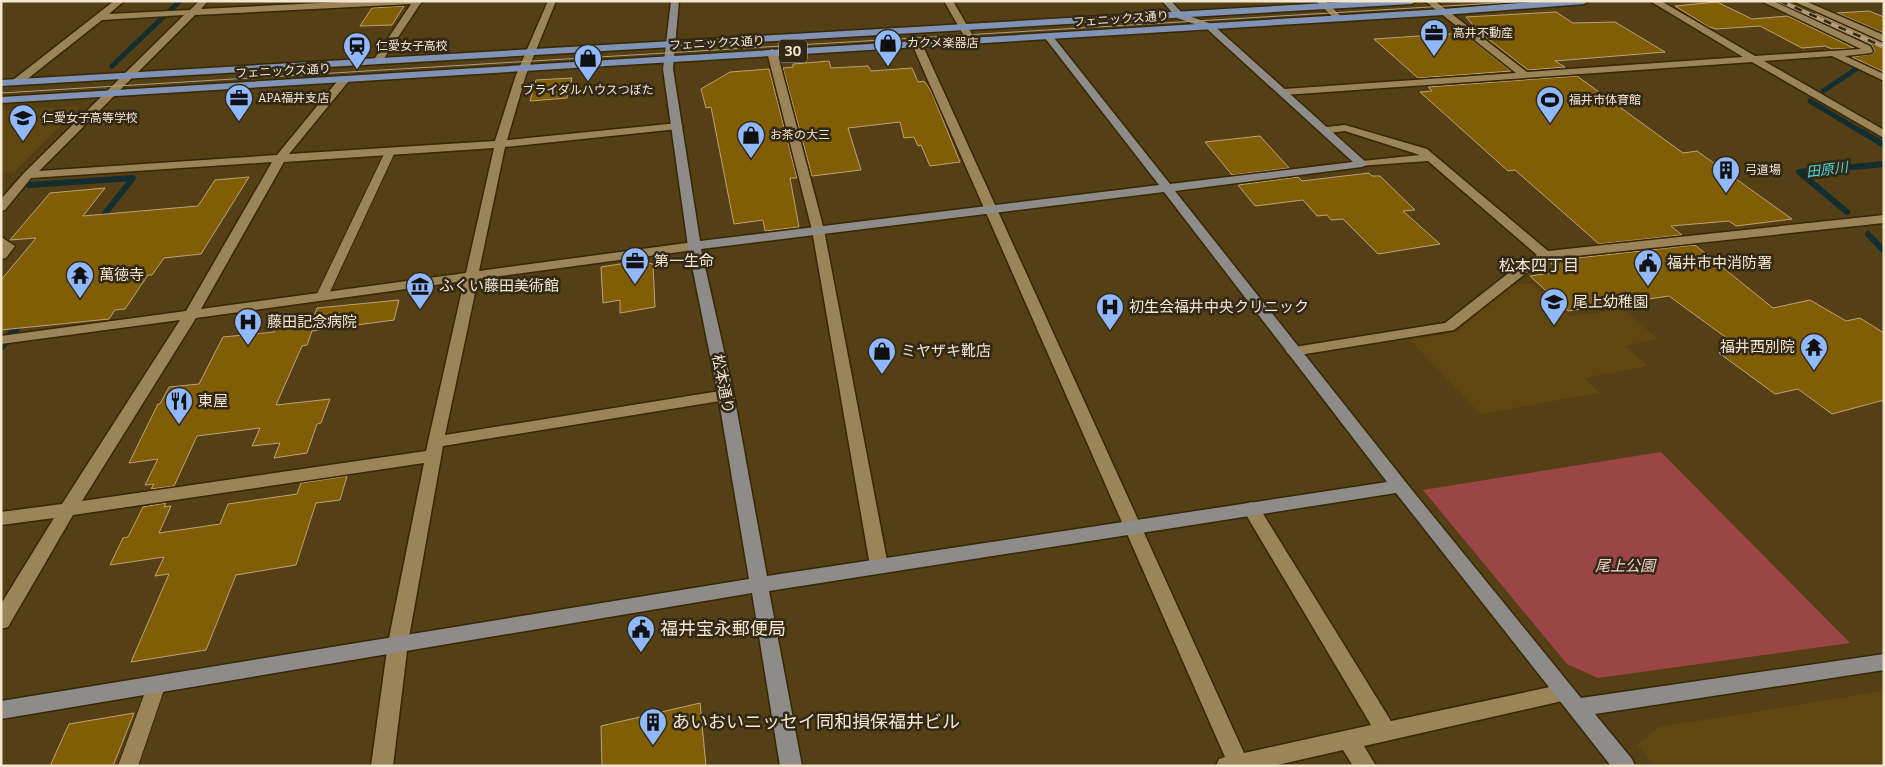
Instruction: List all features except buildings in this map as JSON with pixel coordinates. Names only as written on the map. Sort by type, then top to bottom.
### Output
[{"type":"main road","name":"フェニックス通り","points":[[1,100],[523,68],[669,52],[962,27],[1323,4],[1412,1]]},
{"type":"main road","name":"フェニックス通り","points":[[1,83],[530,53],[772,52],[1581,2]]},
{"type":"street","points":[[17,82],[120,1]]},
{"type":"street","points":[[1,207],[28,175],[204,1]]},
{"type":"street","points":[[100,17],[316,4],[418,1]]},
{"type":"street","points":[[378,61],[418,1]]},
{"type":"street","points":[[382,766],[398,643],[434,449],[500,144],[523,68],[552,1]]},
{"type":"street","name":"松本通り","points":[[675,1],[669,52],[694,246],[726,395],[791,766]]},
{"type":"street","points":[[948,1],[971,41]]},
{"type":"street","points":[[1166,1],[1178,14],[1209,26],[1327,130],[1362,164]]},
{"type":"street","points":[[1429,1],[1526,76]]},
{"type":"street","points":[[1654,1],[1884,135]]},
{"type":"street","points":[[1284,92],[1836,55],[1868,51],[1867,48],[1765,1]]},
{"type":"street","points":[[1797,1],[1884,39]]},
{"type":"street","points":[[1323,4],[1338,17]]},
{"type":"street","points":[[1048,36],[1293,351],[1570,701],[1624,766]]},
{"type":"street","points":[[917,44],[992,208],[1133,527],[1232,765],[1386,731],[1570,701],[1884,662]]},
{"type":"street","points":[[772,52],[818,230],[879,566]]},
{"type":"street","points":[[1836,55],[1884,78]]},
{"type":"street","points":[[1,621],[68,509],[191,314],[279,160],[344,80]]},
{"type":"street","points":[[28,175],[500,144],[678,126]]},
{"type":"street","points":[[1327,130],[1345,128],[1420,150],[1514,227],[1545,256]]},
{"type":"street","points":[[1,340],[818,230],[1430,157]]},
{"type":"street","points":[[1293,351],[1448,327],[1520,271],[1545,256],[1884,219]]},
{"type":"street","points":[[1,241],[9,246],[1,255]]},
{"type":"street","points":[[1,519],[434,449],[726,395]]},
{"type":"street","points":[[1,710],[398,643],[879,566],[1401,486]]},
{"type":"street","points":[[1251,508],[1386,731]]},
{"type":"street","points":[[1348,740],[1365,766]]},
{"type":"lane","points":[[322,296],[390,152]]},
{"type":"lane","points":[[128,766],[157,684]]},
{"type":"shaded area","name":"仁愛女子高等学校","points":[[80,106],[13,173],[1,172],[1,111]]},
{"type":"shaded area","points":[[1531,283],[1570,316],[1623,309],[1658,339],[1625,346],[1648,366],[1584,378],[1600,393],[1480,414],[1410,340],[1457,332],[1506,286]]},
{"type":"shaded area","points":[[1884,691],[1884,766],[1655,766],[1637,745],[1659,727]]},
{"type":"green space","name":"尾上公園","points":[[1661,452],[1850,643],[1598,678],[1567,664],[1423,490]]},
{"type":"waterway","points":[[112,66],[180,1]]},
{"type":"waterway","name":"田原川","points":[[1823,91],[1873,58]]},
{"type":"waterway","name":"田原川","points":[[1810,101],[1865,134]]},
{"type":"waterway","name":"田原川","points":[[1863,132],[1884,145]]},
{"type":"waterway","name":"田原川","points":[[1847,212],[1799,172],[1884,164]]},
{"type":"waterway","points":[[29,185],[133,178],[99,221]]},
{"type":"waterway","name":"田原川","points":[[1868,234],[1884,251]]},
{"type":"waterway","points":[[1,347],[22,321]]},
{"type":"tram line","points":[[1,93],[1529,1]]},
{"type":"railway","points":[[1780,1],[1884,47]]},
{"type":"place","name":"高井不動産","points":[[1434,57]]},
{"type":"place","name":"カクメ楽器店","points":[[888,67]]},
{"type":"place","name":"仁愛女子高校","points":[[357,70]]},
{"type":"place","name":"ブライダルハウスつぼた","points":[[588,82]]},
{"type":"place","name":"APA福井支店","points":[[239,122]]},
{"type":"place","name":"福井市体育館","points":[[1550,124]]},
{"type":"place","name":"仁愛女子高等学校","points":[[23,142]]},
{"type":"place","name":"お茶の大三","points":[[751,159]]},
{"type":"place","name":"弓道場","points":[[1726,194]]},
{"type":"place","name":"第一生命","points":[[635,285]]},
{"type":"place","name":"福井市中消防署","points":[[1648,287]]},
{"type":"place","name":"萬徳寺","points":[[80,299]]},
{"type":"place","name":"ふくい藤田美術館","points":[[420,310]]},
{"type":"place","name":"尾上幼稚園","points":[[1554,326]]},
{"type":"place","name":"初生会福井中央クリニック","points":[[1110,331]]},
{"type":"place","name":"藤田記念病院","points":[[248,346]]},
{"type":"place","name":"福井西別院","points":[[1814,371]]},
{"type":"place","name":"ミヤザキ靴店","points":[[882,375]]},
{"type":"place","name":"東屋","points":[[179,425]]},
{"type":"place","name":"福井宝永郵便局","points":[[641,653]]},
{"type":"place","name":"あいおいニッセイ同和損保福井ビル","points":[[653,746]]},
{"type":"district","name":"松本四丁目","points":[[1539,265]]}]
